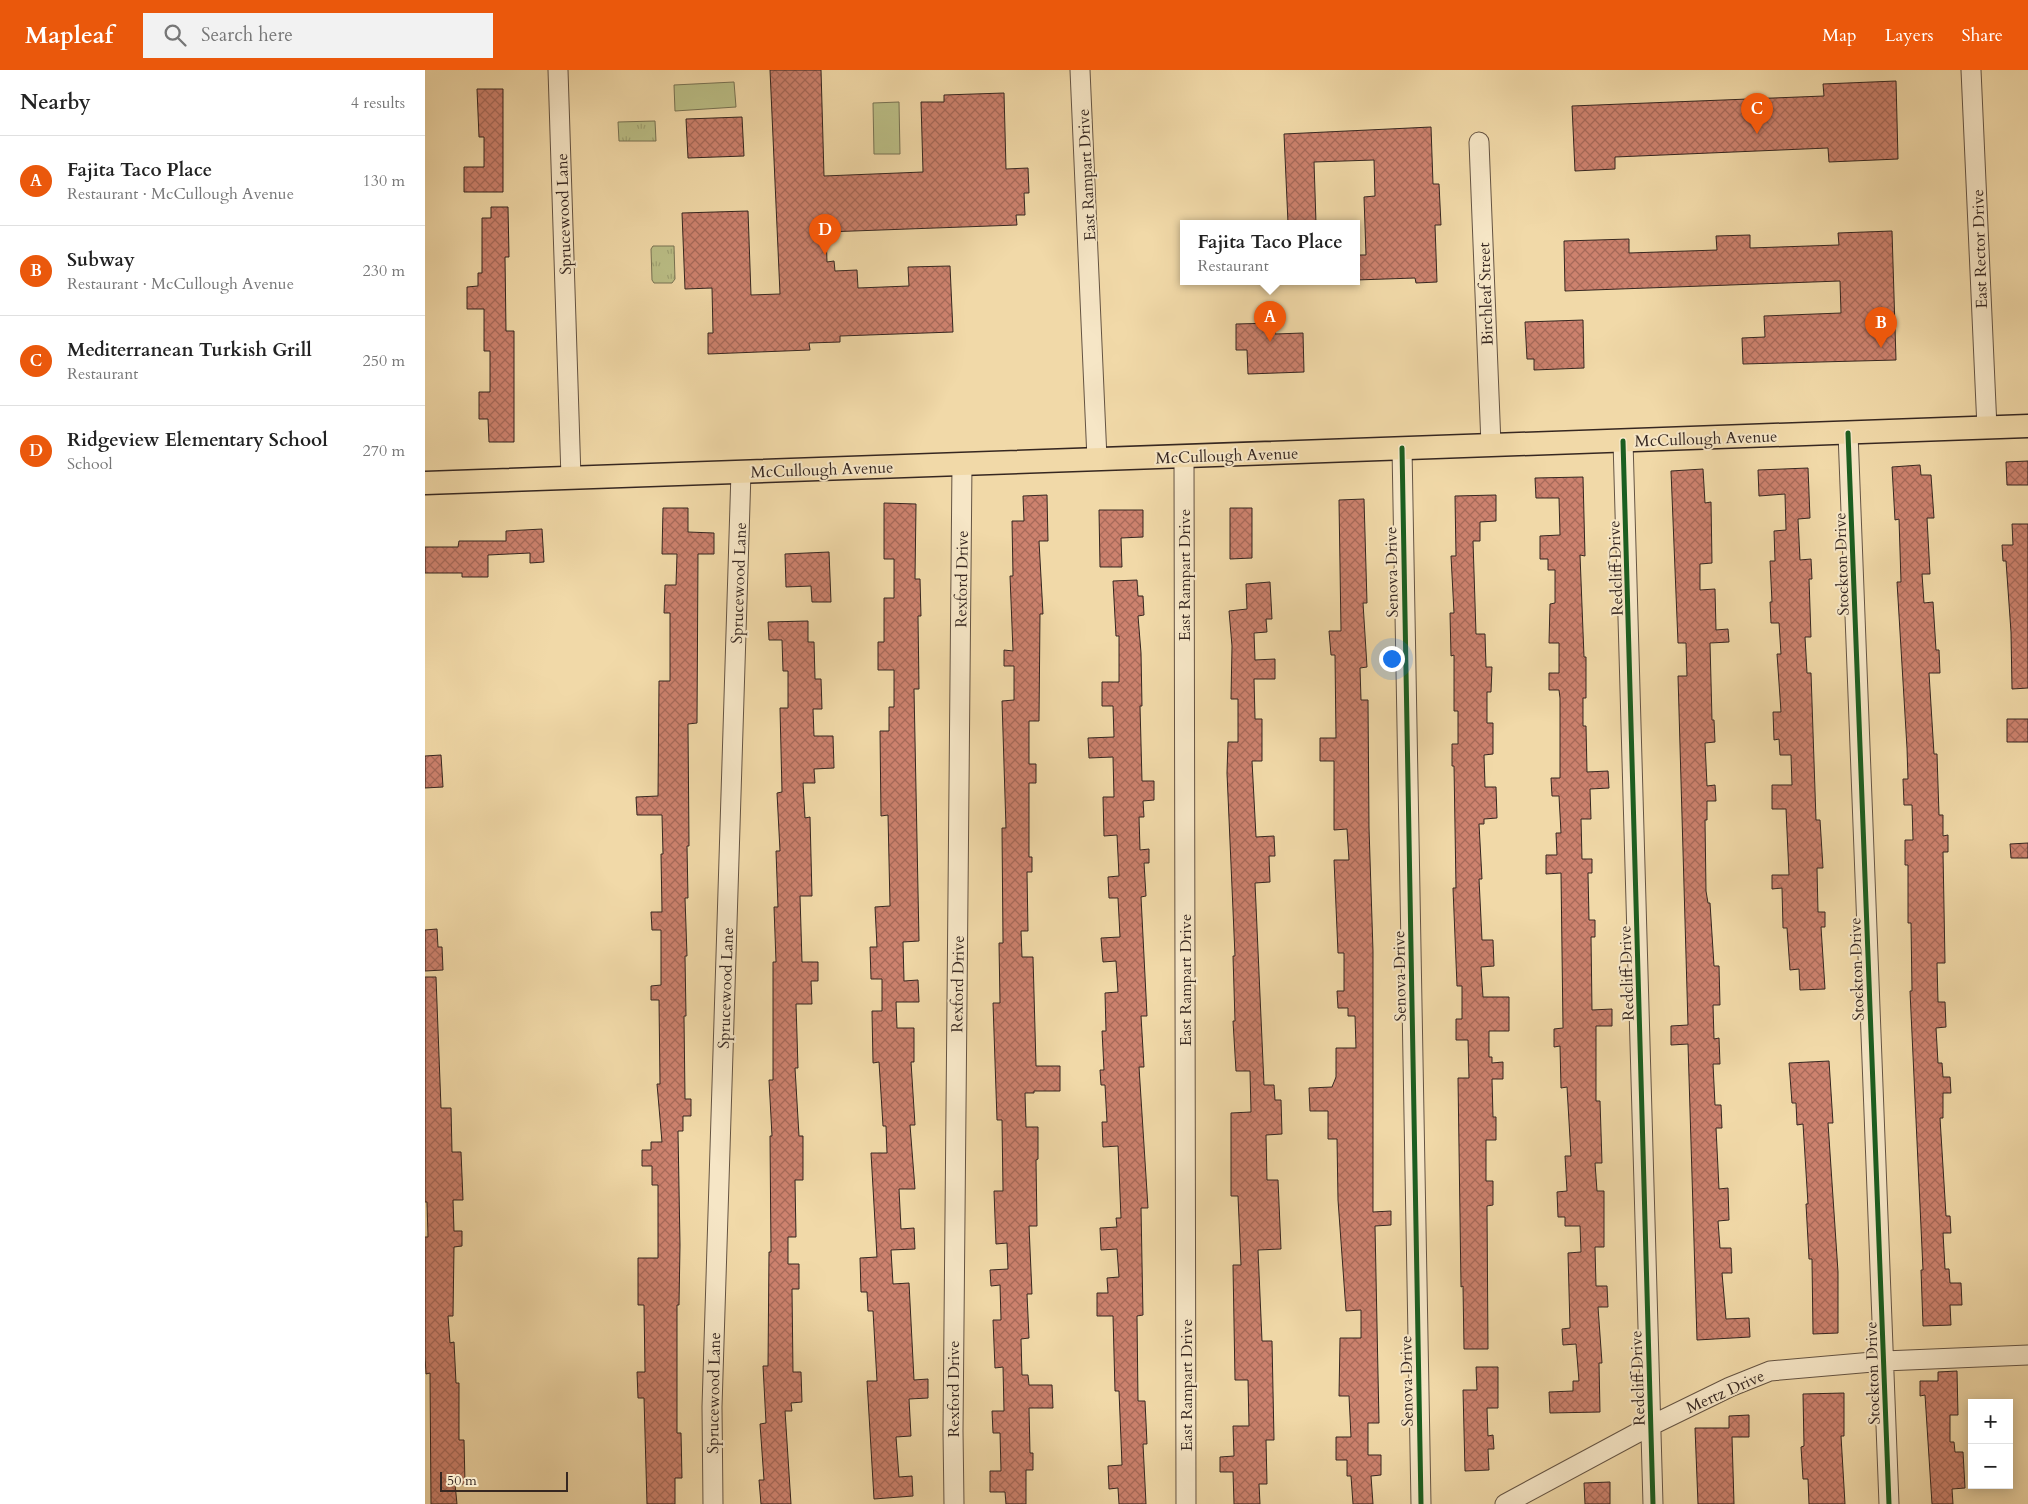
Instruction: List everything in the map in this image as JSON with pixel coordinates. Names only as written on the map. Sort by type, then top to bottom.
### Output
[{"type":"main road","name":"McCullough Avenue","points":[[425,483],[2028,426]]},
{"type":"street","name":"Sprucewood Lane","points":[[558,70],[571,478]]},
{"type":"street","name":"East Rampart Drive","points":[[1080,70],[1097,459]]},
{"type":"street","name":"East Rector Drive","points":[[1971,70],[1987,428]]},
{"type":"street","name":"Birchleaf Street","points":[[1479,142],[1491,445]]},
{"type":"street","name":"Stockton Drive","points":[[1848,433],[1889,1504]]},
{"type":"street","name":"Redcliff Drive","points":[[1623,441],[1653,1504]]},
{"type":"street","name":"Senova Drive","points":[[1402,448],[1421,1504]]},
{"type":"street","name":"East Rampart Drive","points":[[1184,456],[1186,1504]]},
{"type":"street","name":"Rexford Drive","points":[[954,1504],[953,1422],[962,464]]},
{"type":"street","name":"Sprucewood Lane","points":[[713,1504],[712,1407],[741,472]]},
{"type":"street","name":"Mertz Drive","points":[[1505,1504],[1650,1426],[1729,1387],[1770,1371],[1884,1361],[2028,1354]]},
{"type":"green space","points":[[734,82],[736,107],[675,111],[674,85]]},
{"type":"green space","points":[[899,102],[900,154],[874,154],[873,103]]},
{"type":"green space","points":[[655,121],[656,141],[619,141],[618,122]]},
{"type":"green space","points":[[653,246],[674,246],[675,279],[672,283],[654,283],[652,280],[651,249]]},
{"type":"building","points":[[770,70],[821,70],[824,176],[923,172],[921,102],[944,102],[944,95],[1004,93],[1006,169],[1028,168],[1029,193],[1024,193],[1025,215],[1016,215],[1017,225],[826,232],[827,262],[834,261],[835,271],[857,270],[858,288],[909,286],[908,267],[950,266],[953,332],[840,336],[840,342],[809,343],[810,350],[708,354],[708,333],[713,333],[712,288],[685,289],[682,213],[748,211],[751,295],[780,294]]},
{"type":"building","points":[[1896,81],[1898,159],[1829,162],[1828,148],[1615,157],[1615,169],[1575,171],[1572,106],[1824,96],[1823,84]]},
{"type":"building","points":[[477,89],[503,89],[503,192],[464,192],[464,167],[484,167],[484,137],[479,137]]},
{"type":"building","points":[[742,117],[744,156],[688,158],[686,119]]},
{"type":"building","points":[[1431,127],[1433,184],[1439,184],[1441,225],[1435,225],[1437,282],[1416,283],[1415,278],[1360,280],[1360,255],[1366,255],[1364,197],[1375,196],[1374,160],[1314,162],[1316,220],[1288,220],[1284,134]]},
{"type":"building","points":[[491,207],[508,207],[509,257],[505,257],[506,331],[514,331],[514,442],[489,442],[488,419],[479,419],[479,392],[490,392],[490,351],[484,351],[484,309],[467,309],[467,287],[478,286],[478,273],[482,273],[482,218],[491,218]]},
{"type":"building","points":[[1892,231],[1896,360],[1743,364],[1742,338],[1765,337],[1764,316],[1841,313],[1840,281],[1565,291],[1564,241],[1629,239],[1629,253],[1717,250],[1716,236],[1750,235],[1750,248],[1839,245],[1838,233]]},
{"type":"building","points":[[1583,320],[1584,368],[1534,370],[1534,359],[1527,359],[1525,322]]},
{"type":"building","points":[[1274,323],[1275,334],[1303,333],[1304,372],[1248,374],[1247,350],[1236,350],[1236,324]]},
{"type":"building","points":[[2028,461],[2028,485],[2007,485],[2006,462]]},
{"type":"building","points":[[1920,465],[1921,475],[1931,475],[1934,518],[1927,518],[1930,574],[1922,574],[1924,603],[1933,602],[1936,650],[1939,650],[1940,673],[1929,673],[1934,754],[1937,754],[1939,815],[1943,815],[1943,836],[1948,835],[1948,852],[1943,852],[1945,963],[1937,963],[1938,1002],[1945,1002],[1946,1027],[1936,1028],[1938,1063],[1942,1063],[1943,1077],[1950,1077],[1951,1093],[1943,1093],[1943,1118],[1940,1118],[1946,1216],[1950,1216],[1951,1233],[1943,1233],[1945,1269],[1949,1269],[1950,1283],[1961,1283],[1962,1305],[1950,1305],[1951,1325],[1923,1326],[1921,1270],[1923,1270],[1910,991],[1912,991],[1911,923],[1908,923],[1908,865],[1905,865],[1905,840],[1913,840],[1912,805],[1904,805],[1903,779],[1908,779],[1897,582],[1901,582],[1899,519],[1895,520],[1892,467]]},
{"type":"building","points":[[1808,468],[1810,518],[1798,519],[1800,560],[1811,559],[1812,579],[1809,579],[1811,637],[1805,637],[1807,673],[1811,673],[1816,820],[1820,820],[1823,868],[1817,868],[1818,912],[1825,912],[1825,927],[1821,927],[1825,989],[1800,990],[1799,969],[1790,970],[1787,928],[1783,928],[1782,888],[1772,889],[1772,875],[1789,875],[1786,809],[1772,809],[1772,785],[1792,785],[1791,755],[1780,755],[1779,739],[1774,740],[1773,712],[1781,712],[1777,654],[1781,654],[1779,623],[1771,623],[1770,602],[1772,602],[1770,561],[1775,561],[1774,531],[1786,530],[1785,494],[1759,496],[1758,470]]},
{"type":"building","points":[[1703,469],[1705,503],[1711,502],[1712,563],[1700,564],[1700,590],[1715,589],[1716,630],[1728,629],[1729,642],[1710,643],[1712,720],[1714,720],[1715,742],[1705,743],[1707,786],[1715,785],[1716,801],[1707,801],[1707,820],[1705,820],[1706,891],[1708,903],[1710,903],[1714,966],[1719,966],[1720,1005],[1713,1005],[1714,1039],[1719,1038],[1720,1064],[1713,1064],[1715,1105],[1721,1105],[1722,1128],[1716,1128],[1719,1189],[1728,1188],[1729,1220],[1718,1221],[1720,1248],[1731,1248],[1732,1273],[1722,1273],[1726,1319],[1749,1318],[1750,1337],[1697,1340],[1688,1044],[1671,1045],[1671,1026],[1688,1025],[1678,676],[1687,676],[1686,643],[1678,643],[1671,471]]},
{"type":"building","points":[[1583,477],[1585,556],[1580,555],[1584,657],[1586,657],[1586,698],[1583,698],[1583,726],[1586,726],[1587,772],[1608,771],[1609,788],[1590,789],[1591,819],[1581,819],[1582,859],[1592,859],[1592,873],[1588,873],[1589,920],[1595,920],[1595,937],[1591,937],[1592,1010],[1612,1009],[1612,1026],[1596,1026],[1596,1101],[1600,1101],[1602,1163],[1595,1163],[1597,1191],[1604,1191],[1604,1247],[1595,1247],[1596,1286],[1607,1286],[1608,1307],[1598,1307],[1602,1363],[1599,1363],[1600,1412],[1550,1413],[1549,1392],[1573,1391],[1573,1381],[1579,1381],[1576,1344],[1563,1345],[1562,1329],[1570,1328],[1568,1253],[1581,1252],[1580,1226],[1565,1226],[1565,1217],[1558,1217],[1557,1192],[1567,1191],[1565,1156],[1571,1156],[1567,1087],[1561,1088],[1560,1046],[1554,1047],[1554,1029],[1563,1028],[1561,873],[1546,874],[1546,855],[1557,855],[1556,833],[1561,833],[1559,796],[1552,796],[1551,778],[1560,778],[1560,698],[1559,690],[1549,690],[1549,673],[1559,673],[1559,643],[1549,643],[1550,604],[1555,603],[1555,570],[1548,570],[1548,559],[1540,559],[1540,536],[1560,535],[1559,498],[1536,498],[1535,478]]},
{"type":"building","points":[[1047,495],[1048,541],[1039,541],[1043,614],[1040,614],[1039,721],[1029,721],[1029,764],[1036,764],[1036,783],[1029,783],[1029,857],[1032,857],[1032,872],[1027,872],[1028,931],[1021,931],[1022,957],[1033,957],[1036,1066],[1060,1066],[1060,1091],[1025,1093],[1026,1127],[1038,1127],[1038,1159],[1036,1160],[1037,1226],[1029,1226],[1032,1294],[1027,1294],[1029,1338],[1021,1339],[1022,1375],[1028,1375],[1029,1385],[1052,1385],[1053,1408],[1029,1408],[1030,1453],[1033,1453],[1033,1470],[1026,1470],[1026,1504],[1006,1504],[1005,1492],[990,1492],[990,1471],[1001,1471],[1000,1433],[993,1433],[992,1411],[1004,1411],[1003,1367],[995,1368],[993,1320],[1001,1320],[1000,1285],[991,1286],[990,1270],[1008,1269],[1007,1243],[996,1244],[994,1191],[1003,1191],[1002,1120],[997,1120],[993,1003],[1000,1003],[999,943],[1003,943],[1002,828],[1006,828],[1002,701],[1014,700],[1014,666],[1004,666],[1004,650],[1013,651],[1010,576],[1013,576],[1012,521],[1024,521],[1023,496]]},
{"type":"building","points":[[1496,495],[1496,521],[1480,522],[1480,541],[1473,541],[1476,634],[1485,634],[1486,667],[1492,667],[1491,692],[1487,692],[1487,723],[1493,723],[1493,754],[1484,755],[1485,787],[1496,787],[1497,818],[1484,819],[1484,824],[1479,824],[1482,879],[1479,879],[1482,940],[1493,940],[1494,966],[1481,967],[1483,997],[1509,997],[1509,1031],[1489,1031],[1489,1057],[1492,1057],[1492,1063],[1503,1062],[1503,1079],[1492,1079],[1493,1117],[1496,1117],[1496,1140],[1486,1140],[1486,1181],[1493,1181],[1493,1205],[1487,1206],[1488,1349],[1464,1349],[1463,1286],[1461,1287],[1458,1078],[1469,1078],[1468,1040],[1456,1040],[1456,1019],[1462,1019],[1462,986],[1457,986],[1453,888],[1456,888],[1452,744],[1458,744],[1458,711],[1454,711],[1454,655],[1451,656],[1450,613],[1454,613],[1451,556],[1456,556],[1455,496]]},
{"type":"building","points":[[1364,499],[1367,603],[1363,603],[1367,667],[1360,668],[1361,700],[1368,700],[1369,828],[1373,951],[1373,1212],[1391,1211],[1391,1225],[1375,1226],[1379,1423],[1368,1423],[1368,1455],[1381,1455],[1381,1475],[1371,1476],[1373,1504],[1353,1504],[1351,1476],[1347,1476],[1347,1460],[1336,1460],[1336,1437],[1351,1437],[1349,1396],[1339,1396],[1340,1338],[1361,1338],[1361,1310],[1346,1311],[1338,1200],[1337,1139],[1328,1139],[1328,1111],[1310,1111],[1309,1088],[1332,1087],[1336,1077],[1336,1048],[1356,1048],[1355,1016],[1348,1016],[1348,1008],[1338,1008],[1337,991],[1344,991],[1344,953],[1338,953],[1334,860],[1349,860],[1347,829],[1334,830],[1334,761],[1320,761],[1320,738],[1336,738],[1335,655],[1331,655],[1329,631],[1341,631],[1339,500]]},
{"type":"building","points":[[884,503],[916,504],[915,579],[920,579],[921,616],[918,616],[919,689],[914,689],[919,941],[903,942],[904,981],[918,980],[919,1002],[896,1002],[897,1028],[914,1028],[914,1062],[911,1062],[915,1125],[910,1125],[915,1189],[899,1189],[901,1229],[914,1228],[915,1249],[891,1250],[893,1284],[909,1283],[914,1380],[928,1379],[928,1398],[909,1399],[911,1436],[896,1437],[899,1477],[912,1476],[913,1496],[874,1499],[867,1381],[877,1381],[873,1311],[868,1311],[867,1292],[861,1292],[860,1258],[877,1257],[871,1153],[887,1153],[886,1126],[883,1126],[879,1062],[873,1063],[872,1011],[882,1011],[882,979],[871,979],[870,947],[877,947],[875,907],[890,906],[888,815],[881,816],[880,731],[889,731],[889,707],[894,707],[894,670],[878,670],[878,642],[884,642],[884,598],[894,598],[894,559],[884,559]]},
{"type":"building","points":[[663,508],[688,508],[688,532],[714,533],[714,554],[698,554],[697,723],[688,724],[689,846],[687,846],[688,898],[685,898],[687,956],[685,956],[686,1016],[684,1016],[685,1099],[691,1099],[691,1116],[683,1116],[683,1131],[678,1131],[680,1245],[679,1305],[677,1305],[677,1433],[681,1433],[682,1478],[675,1478],[675,1504],[647,1504],[644,1398],[638,1398],[637,1372],[645,1372],[644,1305],[638,1305],[638,1258],[658,1258],[658,1185],[652,1185],[652,1166],[642,1166],[642,1150],[651,1150],[651,1142],[662,1142],[657,1084],[660,1084],[659,1000],[651,1000],[651,986],[661,985],[661,930],[652,930],[651,912],[662,912],[661,854],[663,854],[662,815],[637,815],[636,797],[658,796],[659,681],[670,681],[670,613],[664,613],[665,585],[676,585],[677,554],[662,554]]},
{"type":"building","points":[[1230,508],[1252,508],[1252,558],[1230,559]]},
{"type":"building","points":[[1099,510],[1143,510],[1143,537],[1121,538],[1122,567],[1100,567]]},
{"type":"building","points":[[2012,524],[2028,524],[2028,688],[2012,689],[2011,632],[2006,561],[2003,561],[2002,545],[2013,545]]},
{"type":"building","points":[[542,529],[544,562],[530,563],[530,553],[488,555],[488,577],[462,577],[462,573],[425,573],[425,547],[458,547],[459,541],[506,541],[506,531]]},
{"type":"building","points":[[829,552],[831,602],[812,602],[811,586],[786,587],[785,554]]},
{"type":"building","points":[[1137,580],[1138,596],[1143,596],[1144,615],[1138,616],[1141,653],[1142,781],[1154,781],[1154,800],[1143,801],[1144,817],[1139,817],[1140,850],[1149,849],[1149,863],[1144,863],[1146,896],[1141,897],[1147,1016],[1141,1016],[1144,1067],[1139,1067],[1148,1208],[1141,1208],[1143,1315],[1137,1316],[1138,1401],[1145,1401],[1147,1444],[1143,1444],[1146,1504],[1119,1504],[1118,1488],[1109,1489],[1108,1466],[1122,1465],[1119,1391],[1115,1391],[1113,1316],[1097,1316],[1097,1293],[1108,1293],[1107,1278],[1119,1277],[1117,1249],[1101,1250],[1100,1228],[1117,1227],[1116,1218],[1121,1218],[1118,1146],[1103,1147],[1102,1122],[1107,1122],[1105,1085],[1101,1085],[1100,1070],[1104,1070],[1102,1031],[1106,1031],[1105,993],[1118,992],[1116,961],[1103,962],[1101,938],[1120,937],[1118,898],[1109,898],[1108,877],[1119,876],[1117,835],[1104,836],[1103,797],[1114,797],[1113,757],[1089,758],[1088,738],[1114,737],[1113,706],[1102,706],[1102,682],[1119,682],[1119,636],[1116,636],[1113,581]]},
{"type":"building","points":[[1270,582],[1272,619],[1266,619],[1267,632],[1254,633],[1255,660],[1275,659],[1275,679],[1254,679],[1255,719],[1262,719],[1262,761],[1252,761],[1256,837],[1274,836],[1275,856],[1269,856],[1270,882],[1255,883],[1264,1085],[1274,1085],[1275,1100],[1281,1100],[1282,1134],[1266,1135],[1267,1180],[1278,1180],[1281,1249],[1258,1250],[1262,1341],[1272,1341],[1274,1440],[1266,1440],[1267,1484],[1259,1484],[1260,1504],[1234,1504],[1233,1472],[1220,1472],[1220,1457],[1234,1456],[1233,1426],[1249,1426],[1248,1380],[1235,1380],[1233,1265],[1241,1265],[1238,1196],[1231,1196],[1231,1113],[1251,1112],[1250,1071],[1236,1071],[1233,1021],[1235,1021],[1233,956],[1235,956],[1227,773],[1228,742],[1238,742],[1238,699],[1231,699],[1232,646],[1229,611],[1247,609],[1246,584]]},
{"type":"building","points":[[808,621],[808,642],[814,642],[815,679],[821,679],[822,709],[813,709],[814,736],[833,736],[834,768],[814,769],[815,783],[803,783],[805,818],[810,817],[812,896],[800,896],[802,962],[818,962],[818,981],[811,981],[812,1004],[796,1004],[798,1068],[795,1068],[799,1136],[803,1136],[803,1180],[795,1180],[796,1237],[788,1237],[788,1264],[799,1264],[799,1289],[792,1289],[793,1372],[801,1372],[802,1402],[791,1403],[792,1411],[785,1411],[791,1504],[761,1504],[759,1480],[764,1480],[760,1424],[766,1423],[763,1366],[768,1366],[769,1252],[771,1252],[770,1136],[772,1136],[769,1080],[773,1080],[773,962],[776,962],[774,907],[778,907],[776,851],[780,851],[777,793],[782,792],[780,708],[788,708],[788,671],[783,671],[782,640],[769,640],[768,622]]},
{"type":"building","points":[[2007,719],[2028,719],[2028,742],[2007,742]]},
{"type":"building","points":[[441,755],[443,787],[425,788],[425,756]]},
{"type":"building","points":[[2028,843],[2028,858],[2011,858],[2010,844]]},
{"type":"building","points":[[437,929],[438,947],[442,947],[443,970],[425,971],[425,930]]},
{"type":"building","points":[[425,977],[436,977],[441,1108],[451,1108],[452,1152],[461,1152],[463,1200],[453,1200],[454,1231],[462,1231],[462,1246],[454,1247],[453,1316],[448,1316],[450,1343],[454,1342],[456,1383],[459,1383],[459,1440],[464,1440],[465,1484],[455,1484],[457,1504],[431,1504],[430,1373],[426,1374],[425,1356],[425,1237],[428,1237],[427,1202],[425,1202]]},
{"type":"building","points":[[1829,1061],[1833,1123],[1828,1123],[1838,1272],[1838,1333],[1813,1334],[1812,1259],[1809,1259],[1803,1124],[1797,1125],[1796,1103],[1792,1103],[1789,1063]]},
{"type":"building","points":[[1476,1367],[1498,1367],[1498,1408],[1487,1408],[1488,1436],[1493,1435],[1494,1449],[1488,1449],[1489,1470],[1465,1471],[1463,1390],[1477,1390]]},
{"type":"building","points":[[1957,1371],[1958,1415],[1950,1415],[1950,1442],[1954,1442],[1955,1452],[1963,1452],[1965,1488],[1952,1489],[1953,1504],[1932,1504],[1925,1395],[1920,1396],[1920,1381],[1938,1381],[1938,1372]]},
{"type":"building","points":[[1844,1393],[1844,1436],[1841,1436],[1845,1504],[1809,1504],[1808,1479],[1803,1479],[1801,1447],[1804,1446],[1803,1394]]},
{"type":"building","points":[[1749,1415],[1749,1437],[1732,1437],[1734,1504],[1698,1504],[1695,1428],[1729,1428],[1729,1416]]},
{"type":"building","points":[[1610,1482],[1610,1504],[1585,1504],[1584,1483]]},
{"type":"cycle path","points":[[1848,433],[1889,1504]]},
{"type":"cycle path","points":[[1623,441],[1653,1504]]},
{"type":"cycle path","points":[[1402,448],[1421,1504]]},
{"type":"place","name":"Mediterranean Turkish Grill","points":[[1757,134]]},
{"type":"place","name":"Ridgeview Elementary School","points":[[825,255]]},
{"type":"place","name":"Fajita Taco Place","points":[[1270,342]]},
{"type":"place","name":"Subway","points":[[1881,348]]}]
